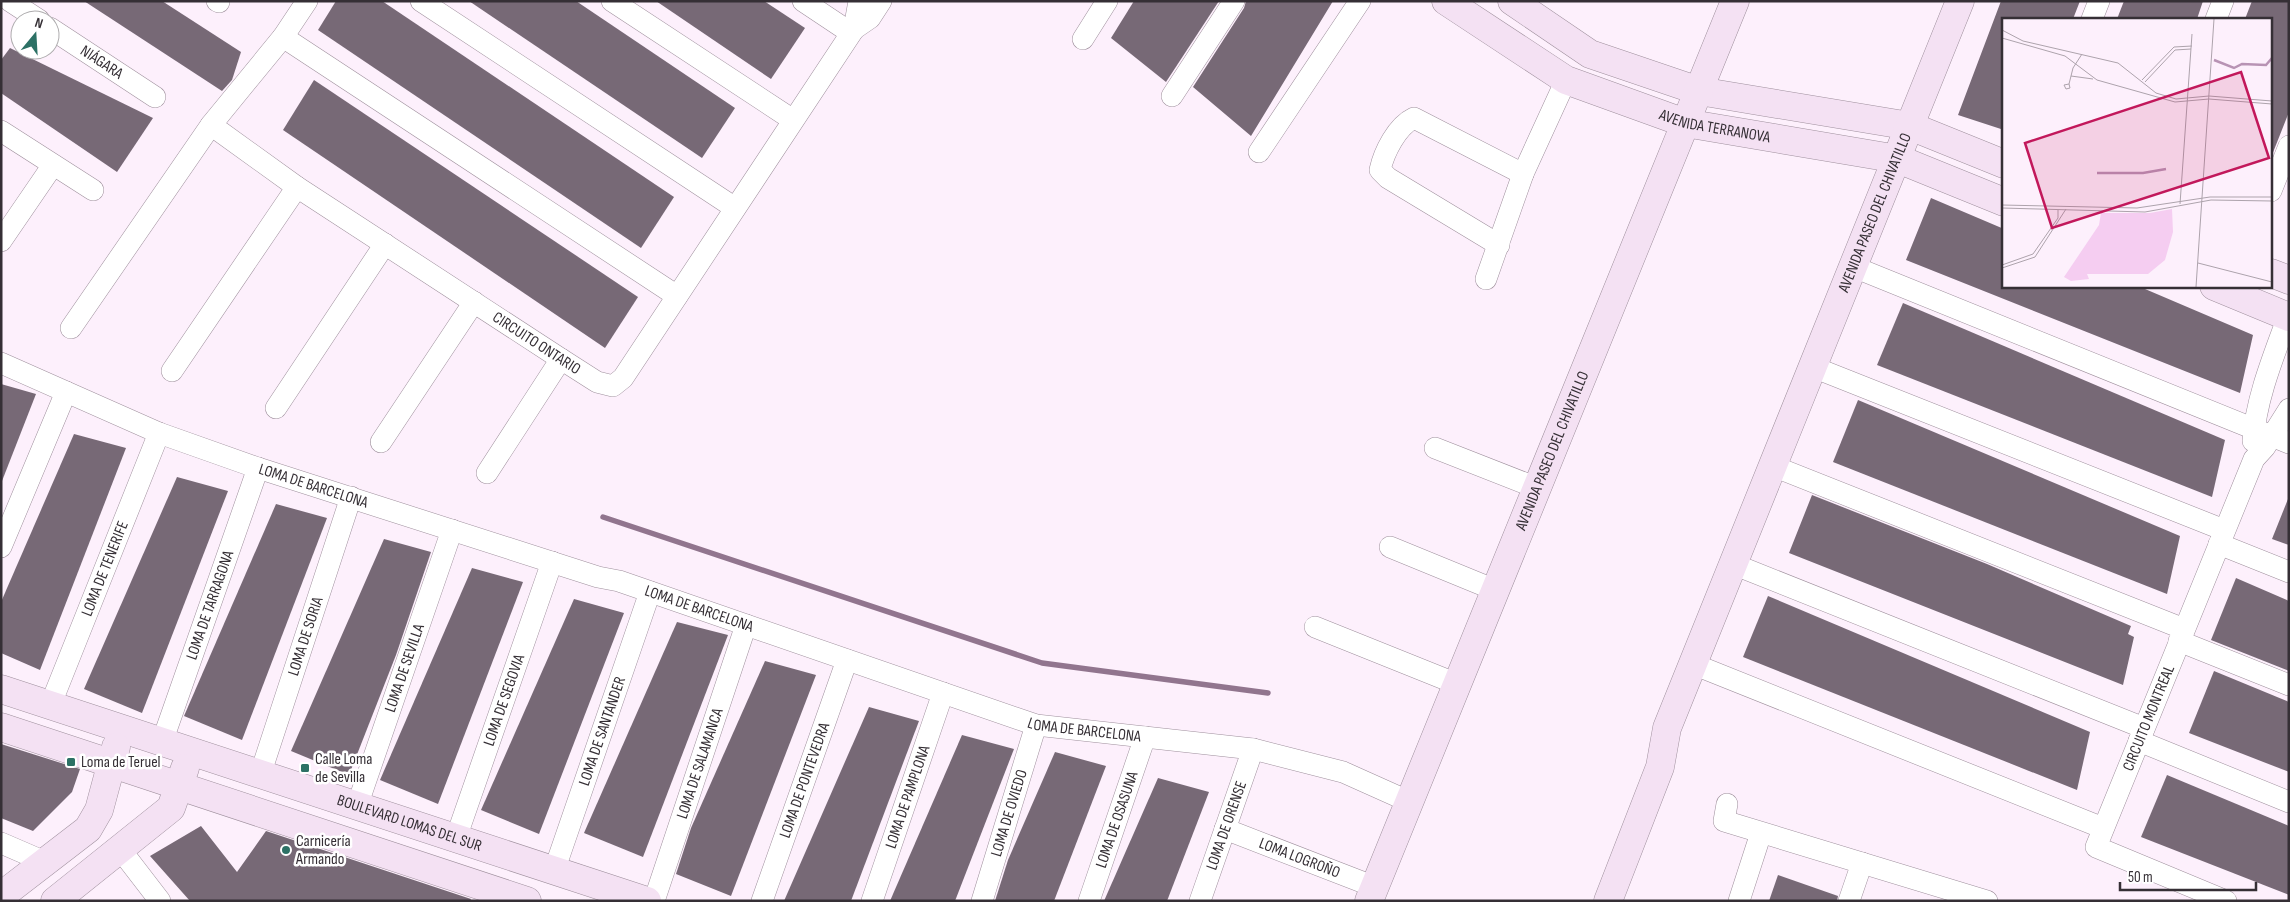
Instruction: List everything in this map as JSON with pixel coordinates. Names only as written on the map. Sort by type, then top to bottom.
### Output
[{"type":"street","points":[[1,8],[5,1]]},
{"type":"street","points":[[10,1],[24,10]]},
{"type":"street","points":[[71,328],[211,125],[283,37],[307,1]]},
{"type":"street","points":[[421,1],[735,208]]},
{"type":"street","points":[[612,1],[794,120]]},
{"type":"street","points":[[803,1],[852,31],[870,18],[880,1]]},
{"type":"street","name":"CIRCUITO ONTARIO","points":[[211,125],[297,187],[561,359],[597,382],[613,386],[623,378],[852,31],[859,1]]},
{"type":"street","points":[[1083,39],[1108,1]]},
{"type":"street","points":[[1172,96],[1234,1]]},
{"type":"street","points":[[1259,152],[1360,1]]},
{"type":"street","name":"AVENIDA TERRANOVA","points":[[1446,1],[1566,80],[1686,123],[1898,159],[2002,201]]},
{"type":"street","name":"AVENIDA TERRANOVA","points":[[1512,1],[1590,54],[1699,91],[1910,126],[2002,163]]},
{"type":"street","name":"AVENIDA PASEO DEL CHIVATILLO","points":[[1372,894],[1735,1]]},
{"type":"street","name":"AVENIDA PASEO DEL CHIVATILLO","points":[[1608,901],[1660,767],[1667,728],[1898,159],[1960,1]]},
{"type":"street","points":[[2092,18],[2099,1]]},
{"type":"street","points":[[2216,18],[2223,1]]},
{"type":"street","name":"NIÁGARA","points":[[60,35],[155,97]]},
{"type":"street","points":[[283,37],[677,296]]},
{"type":"street","points":[[1486,279],[1523,174],[1566,80]]},
{"type":"street","points":[[1498,245],[1388,178],[1380,170],[1383,158],[1405,122],[1414,118],[1523,174]]},
{"type":"street","points":[[1,131],[92,190]]},
{"type":"street","points":[[2272,188],[2289,146]]},
{"type":"street","points":[[1,241],[53,165]]},
{"type":"street","points":[[172,371],[297,187]]},
{"type":"street","points":[[276,408],[385,244]]},
{"type":"street","points":[[1854,267],[2272,436],[2289,409]]},
{"type":"street","points":[[2272,272],[2289,280]]},
{"type":"street","points":[[2219,288],[2288,316]]},
{"type":"street","points":[[381,442],[474,302]]},
{"type":"street","name":"CIRCUITO MONTREAL","points":[[2226,901],[2096,847],[2254,459],[2272,436],[2266,381],[2288,316]]},
{"type":"street","points":[[487,473],[561,359]]},
{"type":"street","name":"LOMA DE BARCELONA","points":[[1,364],[159,433],[258,468],[650,592],[1036,726],[1253,749],[1343,772],[1410,802]]},
{"type":"street","points":[[1813,366],[2221,537],[2289,572]]},
{"type":"street","points":[[1,547],[66,392]]},
{"type":"street","name":"LOMA DE TENERIFE","points":[[50,706],[159,433]]},
{"type":"street","points":[[1435,448],[1537,488]]},
{"type":"street","points":[[1774,466],[2182,635],[2289,685]]},
{"type":"street","name":"LOMA DE TARRAGONA","points":[[162,742],[258,468]]},
{"type":"street","name":"LOMA DE SORIA","points":[[260,775],[351,497]]},
{"type":"street","name":"LOMA DE SEVILLA","points":[[357,806],[452,530]]},
{"type":"street","points":[[1390,547],[1496,590]]},
{"type":"street","name":"LOMA DE SEGOVIA","points":[[456,838],[552,562]]},
{"type":"street","points":[[1733,564],[2141,734],[2289,802]]},
{"type":"street","name":"LOMA DE SANTANDER","points":[[554,871],[650,592]]},
{"type":"street","name":"LOMA DE SALAMANCA","points":[[654,901],[746,625]]},
{"type":"street","points":[[1315,627],[1458,684]]},
{"type":"street","name":"LOMA DE PONTEVEDRA","points":[[762,901],[847,660]]},
{"type":"street","points":[[1693,664],[2103,828]]},
{"type":"street","name":"BOULEVARD LOMAS DEL SUR","points":[[1,689],[647,901]]},
{"type":"street","name":"LOMA DE PAMPLONA","points":[[872,901],[943,693]]},
{"type":"street","name":"LOMA DE OVIEDO","points":[[982,901],[1036,726]]},
{"type":"street","points":[[1,727],[527,901]]},
{"type":"street","points":[[1,896],[88,829],[99,810],[121,729]]},
{"type":"street","name":"LOMA DE OSASUNA","points":[[1090,901],[1144,737]]},
{"type":"street","name":"LOMA DE ORENSE","points":[[1200,901],[1253,749]]},
{"type":"street","points":[[55,901],[171,808],[190,752]]},
{"type":"street","points":[[1727,804],[1724,821],[1862,863],[1958,897],[1987,901]]},
{"type":"street","name":"LOMA LOGROÑO","points":[[1225,829],[1372,894]]},
{"type":"street","points":[[1739,901],[1761,832]]},
{"type":"street","points":[[1,843],[45,862]]},
{"type":"street","points":[[120,849],[160,901]]},
{"type":"street","points":[[1849,901],[1862,863]]},
{"type":"building","points":[[84,1],[162,1],[241,52],[232,80],[222,91]]},
{"type":"building","points":[[336,1],[382,1],[674,197],[641,248],[318,30]]},
{"type":"building","points":[[469,1],[576,1],[735,108],[702,158]]},
{"type":"building","points":[[656,1],[764,1],[805,28],[771,79]]},
{"type":"building","points":[[1134,1],[1219,1],[1166,82],[1111,38]]},
{"type":"building","points":[[1246,1],[1333,1],[1251,136],[1193,87],[1244,8]]},
{"type":"building","points":[[2001,1],[2080,1],[2073,18],[2002,18],[2002,129],[1958,115]]},
{"type":"building","points":[[2124,1],[2203,1],[2197,18],[2117,18]]},
{"type":"building","points":[[2252,1],[2289,1],[2289,112],[2272,155],[2272,18],[2245,18]]},
{"type":"building","points":[[10,48],[10,60],[35,60],[153,118],[117,172],[1,93],[1,60]]},
{"type":"building","points":[[314,80],[638,297],[605,348],[283,130]]},
{"type":"building","points":[[1931,198],[2002,228],[2002,288],[2143,288],[2253,335],[2240,393],[1906,260]]},
{"type":"building","points":[[1903,303],[2225,440],[2212,497],[1877,365]]},
{"type":"building","points":[[1,384],[36,394],[2,481],[1,481]]},
{"type":"building","points":[[1858,400],[2180,536],[2167,594],[1833,462]]},
{"type":"building","points":[[74,434],[126,448],[40,670],[1,653],[1,602]]},
{"type":"building","points":[[177,477],[228,491],[142,713],[84,689]]},
{"type":"building","points":[[1812,495],[1987,564],[2131,626],[2128,634],[2134,637],[2123,685],[1789,553]]},
{"type":"building","points":[[2289,499],[2289,545],[2272,539]]},
{"type":"building","points":[[276,504],[327,518],[242,740],[184,716]]},
{"type":"building","points":[[384,539],[431,552],[396,655],[349,775],[291,751]]},
{"type":"building","points":[[472,568],[523,582],[438,804],[380,780]]},
{"type":"building","points":[[2236,578],[2289,601],[2289,671],[2211,640]]},
{"type":"building","points":[[1768,596],[2090,732],[2077,790],[1743,657]]},
{"type":"building","points":[[574,599],[624,613],[539,834],[481,810]]},
{"type":"building","points":[[677,622],[728,635],[643,857],[584,833]]},
{"type":"building","points":[[765,661],[816,675],[731,896],[676,874],[691,828]]},
{"type":"building","points":[[2214,671],[2289,702],[2289,772],[2189,733]]},
{"type":"building","points":[[869,707],[919,721],[851,901],[784,901]]},
{"type":"building","points":[[962,735],[1014,749],[955,901],[890,901]]},
{"type":"building","points":[[1,744],[80,769],[72,792],[33,831],[1,818]]},
{"type":"building","points":[[1055,752],[1106,766],[1054,901],[995,901],[1008,860]]},
{"type":"building","points":[[2167,775],[2289,826],[2289,895],[2141,837]]},
{"type":"building","points":[[1158,778],[1209,792],[1167,901],[1104,901]]},
{"type":"building","points":[[201,826],[237,872],[266,831],[471,899],[470,901],[190,901],[150,856]]},
{"type":"building","points":[[1778,875],[1838,896],[1837,901],[1769,901]]},
{"type":"waterway","points":[[603,517],[1042,663],[1268,693]]},
{"type":"place","name":"Loma de Teruel","points":[[71,762]]},
{"type":"place","name":"Calle Loma de Sevilla","points":[[305,768]]},
{"type":"place","name":"Carnicería Armando","points":[[286,850]]}]
